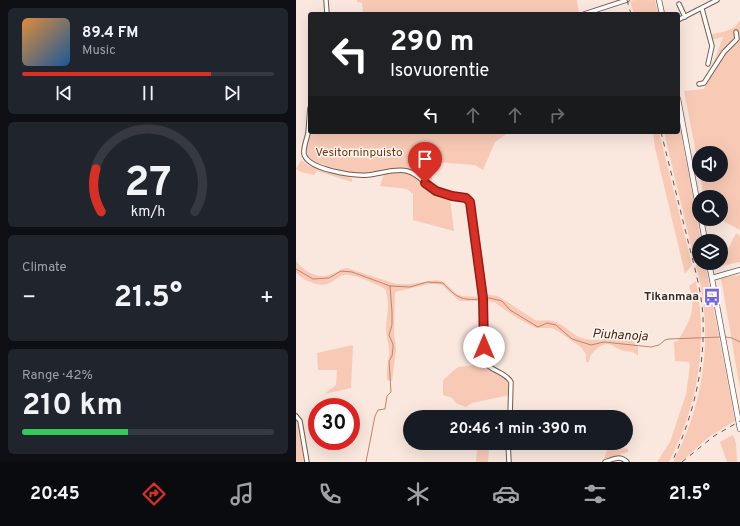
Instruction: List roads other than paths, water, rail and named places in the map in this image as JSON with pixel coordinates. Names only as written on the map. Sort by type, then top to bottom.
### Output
[{"type":"main road","points":[[660,0],[662,12]]},
{"type":"main road","points":[[680,110],[695,190]]},
{"type":"main road","points":[[710,270],[740,429]]},
{"type":"main road","points":[[712,278],[740,270]]},
{"type":"street","points":[[326,0],[328,12]]},
{"type":"street","points":[[590,12],[627,0]]},
{"type":"street","points":[[680,19],[717,0]]},
{"type":"street","points":[[679,4],[685,17]]},
{"type":"street","points":[[702,9],[712,46],[708,64]]},
{"type":"street","points":[[699,84],[704,83],[722,56],[737,39],[736,32]]},
{"type":"street","points":[[308,133],[304,152],[307,159],[313,163],[338,173],[353,175],[408,171],[416,175],[427,186],[436,191],[469,199],[483,298],[484,361],[486,364],[505,375],[511,382],[510,410]]},
{"type":"street","points":[[296,416],[300,421],[307,462]]},
{"type":"street","points":[[508,450],[509,462]]},
{"type":"street","points":[[605,462],[623,458],[627,462]]},
{"type":"waterway","name":"Piuhanoja","points":[[296,269],[313,279],[329,278],[341,271],[352,272],[390,286],[410,287],[427,282],[443,283],[459,297],[464,299],[481,299]]},
{"type":"waterway","points":[[366,462],[375,416],[378,410],[385,409],[387,396],[391,392],[389,361],[392,356],[393,344],[389,335],[392,325],[390,286]]},
{"type":"waterway","name":"Piuhanoja","points":[[486,298],[502,301],[510,310],[538,327],[547,323],[556,325],[572,339],[591,345],[604,342],[651,347],[659,345],[665,340],[669,339],[721,337]]},
{"type":"waterway","name":"Piuhanoja","points":[[726,337],[740,342]]},
{"type":"railway","points":[[627,0],[630,12]]},
{"type":"railway","points":[[661,134],[697,279],[703,318],[700,374],[692,410],[672,462]]},
{"type":"railway","points":[[682,462],[714,436],[740,421]]},
{"type":"place","name":"Tikanmaa","points":[[712,297]]},
{"type":"park label","name":"Vesitorninpuisto","points":[[359,153]]}]
